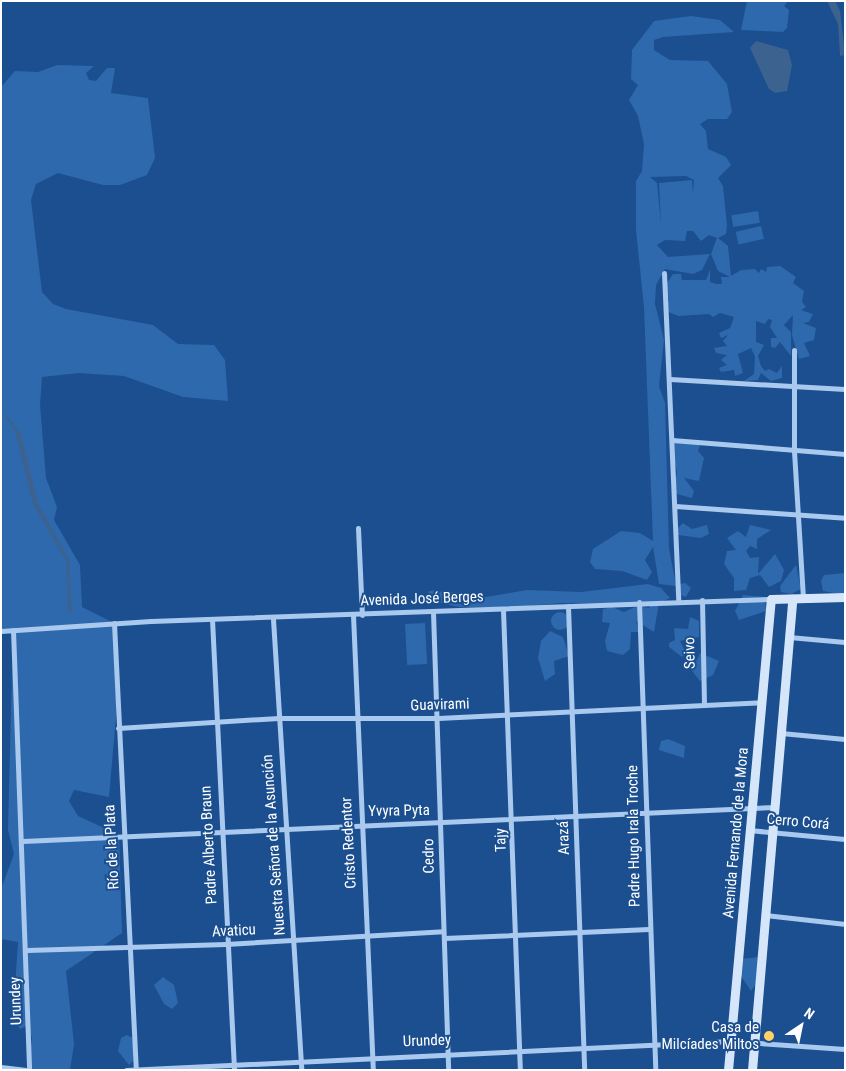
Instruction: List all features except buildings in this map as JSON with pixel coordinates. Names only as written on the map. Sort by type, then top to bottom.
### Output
[{"type":"main road","name":"Avenida José Berges","points":[[771,599],[845,597]]},
{"type":"main road","name":"Avenida Fernando de la Mora","points":[[728,1070],[771,599]]},
{"type":"main road","points":[[752,1070],[792,599]]},
{"type":"street","points":[[664,273],[678,600]]},
{"type":"street","points":[[794,350],[792,386],[794,450],[803,598]]},
{"type":"street","points":[[670,379],[845,388]]},
{"type":"street","points":[[672,440],[845,454]]},
{"type":"street","points":[[674,506],[845,518]]},
{"type":"street","points":[[358,528],[362,615]]},
{"type":"street","name":"Avenida José Berges","points":[[1,631],[114,623],[504,610],[678,600],[771,599]]},
{"type":"street","name":"Seivo","points":[[702,600],[704,706]]},
{"type":"street","name":"Padre Hugo Irala Troche","points":[[639,602],[655,1070]]},
{"type":"street","name":"Arazá","points":[[568,606],[584,1070]]},
{"type":"street","name":"Tajy","points":[[504,610],[510,715],[520,1070]]},
{"type":"street","name":"Cedro","points":[[433,612],[438,718],[448,1070]]},
{"type":"street","name":"Cristo Redentor","points":[[353,614],[355,720],[373,1070]]},
{"type":"street","name":"Padre Alberto Braun","points":[[212,619],[220,833],[234,1067]]},
{"type":"street","name":"Nuestra Señora de la Asunción","points":[[274,619],[285,828],[301,1070]]},
{"type":"street","name":"Río de la Plata","points":[[114,623],[136,1070]]},
{"type":"street","name":"Urundey","points":[[13,630],[23,841],[28,1070]]},
{"type":"street","points":[[789,637],[845,642]]},
{"type":"street","name":"Guavirami","points":[[118,728],[279,718],[355,720],[438,718],[762,702]]},
{"type":"street","points":[[781,733],[845,739]]},
{"type":"street","name":"Yvyra Pyta","points":[[23,841],[124,839],[360,824],[512,820],[775,807]]},
{"type":"street","name":"Cerro Corá","points":[[750,830],[845,838]]},
{"type":"street","points":[[765,915],[845,924]]},
{"type":"street","points":[[444,938],[649,929]]},
{"type":"street","name":"Avaticu","points":[[26,950],[226,944],[443,931]]},
{"type":"street","name":"Urundey","points":[[126,1070],[234,1067],[300,1059],[730,1040],[845,1049]]},
{"type":"street","points":[[1,1067],[15,1066],[28,1070]]},
{"type":"shaded area","points":[[747,1],[788,1],[784,6],[789,10],[787,28],[783,32],[741,30]]},
{"type":"shaded area","points":[[827,1],[835,1],[840,11],[845,55],[840,56],[838,24]]},
{"type":"shaded area","points":[[691,16],[720,20],[734,32],[663,37],[654,40],[654,50],[670,60],[708,61],[727,84],[732,112],[727,119],[708,119],[700,124],[706,131],[708,149],[726,157],[731,165],[718,178],[723,186],[727,225],[726,234],[718,238],[728,246],[731,276],[741,270],[755,269],[759,273],[761,269],[766,272],[767,267],[780,266],[796,277],[793,283],[804,291],[802,302],[806,307],[801,310],[813,314],[809,322],[803,323],[816,328],[814,340],[804,343],[810,356],[799,359],[792,335],[793,315],[784,325],[791,332],[791,356],[780,342],[775,348],[771,347],[771,338],[777,338],[770,327],[772,320],[768,319],[765,324],[756,321],[756,342],[764,345],[758,356],[761,366],[765,371],[769,369],[777,373],[782,366],[782,378],[771,381],[761,373],[758,380],[744,381],[754,374],[755,357],[751,348],[738,354],[743,373],[735,376],[734,370],[721,372],[719,368],[727,365],[721,360],[727,355],[716,353],[714,348],[727,346],[723,341],[728,335],[721,338],[719,333],[730,328],[734,317],[720,313],[713,317],[709,314],[679,316],[663,310],[669,300],[665,286],[673,274],[681,274],[682,280],[706,280],[710,270],[710,282],[716,284],[722,284],[721,277],[730,277],[718,271],[711,254],[717,238],[709,235],[701,241],[693,231],[687,231],[685,241],[665,240],[657,245],[668,257],[710,254],[702,270],[693,274],[665,269],[656,285],[655,304],[664,340],[659,386],[665,403],[669,549],[676,585],[685,583],[691,588],[686,597],[677,594],[676,586],[659,584],[653,547],[645,560],[652,572],[647,580],[622,571],[595,569],[590,562],[593,549],[621,531],[640,533],[653,541],[644,307],[636,230],[636,181],[642,171],[644,144],[638,116],[629,100],[638,85],[631,79],[632,50],[654,21]],"holes":[[[686,176],[694,180],[693,194],[692,180],[659,183],[661,224],[657,183],[650,177]]]},
{"type":"shaded area","points":[[756,41],[788,50],[792,65],[787,91],[775,93],[769,89],[750,48]]},
{"type":"shaded area","points":[[57,65],[94,66],[86,73],[89,80],[96,81],[107,68],[115,68],[111,93],[148,98],[155,158],[147,175],[120,185],[103,185],[58,173],[36,184],[31,200],[42,292],[53,304],[66,309],[153,325],[178,344],[214,345],[225,360],[228,401],[183,397],[124,376],[79,373],[42,377],[40,405],[46,478],[57,507],[54,520],[80,565],[82,607],[114,623],[117,705],[109,797],[74,790],[69,801],[78,816],[119,835],[122,933],[66,971],[74,1044],[70,1070],[28,1070],[32,1038],[28,1025],[20,1029],[13,1017],[18,942],[1,939],[1,889],[14,854],[8,830],[13,630],[1,629],[1,87],[15,71],[38,72]]},
{"type":"shaded area","points":[[758,211],[760,223],[733,227],[731,215]]},
{"type":"shaded area","points":[[761,226],[764,239],[739,245],[736,232]]},
{"type":"shaded area","points":[[1,408],[21,434],[38,503],[69,560],[72,613],[68,612],[66,561],[33,504],[15,432]]},
{"type":"shaded area","points":[[674,438],[700,445],[698,451],[704,458],[699,481],[684,478],[694,491],[692,498],[673,493],[677,472],[671,448]]},
{"type":"shaded area","points":[[683,523],[692,529],[707,525],[709,534],[701,538],[678,535],[677,529]]},
{"type":"shaded area","points":[[750,525],[771,530],[757,539],[757,549],[750,546],[746,551],[750,558],[759,557],[758,574],[775,554],[784,570],[781,581],[769,587],[760,575],[750,578],[746,590],[734,591],[734,578],[724,564],[727,551],[736,550],[727,538],[738,531],[746,537]]},
{"type":"shaded area","points":[[796,565],[801,589],[791,594],[781,592],[780,586]]},
{"type":"shaded area","points":[[845,573],[845,595],[823,591],[821,581],[824,575]]},
{"type":"shaded area","points":[[648,584],[661,588],[670,598],[659,603],[654,632],[636,621],[639,632],[631,632],[630,649],[623,655],[607,651],[605,641],[610,623],[602,622],[603,609],[612,607],[624,612],[637,606],[649,608],[651,604],[561,603],[510,608],[459,607],[426,600],[429,591],[439,590],[486,597],[527,590],[581,592]]},
{"type":"shaded area","points":[[743,595],[765,597],[766,611],[739,620],[735,611]]},
{"type":"shaded area","points":[[556,612],[564,612],[569,617],[567,628],[556,630],[551,625],[551,617]]},
{"type":"shaded area","points":[[690,617],[699,621],[699,637],[680,641],[686,653],[682,657],[669,647],[669,643],[675,640],[674,628],[688,629]]},
{"type":"shaded area","points":[[425,623],[427,664],[407,665],[405,624]]},
{"type":"shaded area","points":[[550,631],[563,637],[569,656],[554,661],[555,674],[545,681],[538,658],[541,641]]},
{"type":"shaded area","points":[[700,653],[719,661],[713,675],[700,681],[692,671]]},
{"type":"shaded area","points":[[668,739],[685,746],[684,758],[659,750],[661,741]]},
{"type":"shaded area","points":[[758,957],[756,984],[751,991],[741,976],[741,959]]},
{"type":"shaded area","points":[[163,977],[174,985],[178,1003],[172,1009],[164,1004],[154,985]]},
{"type":"shaded area","points":[[127,1035],[133,1038],[133,1061],[129,1065],[118,1051],[121,1038]]},
{"type":"place","name":"Casa de Milcíades Miltos","points":[[769,1036]]}]
